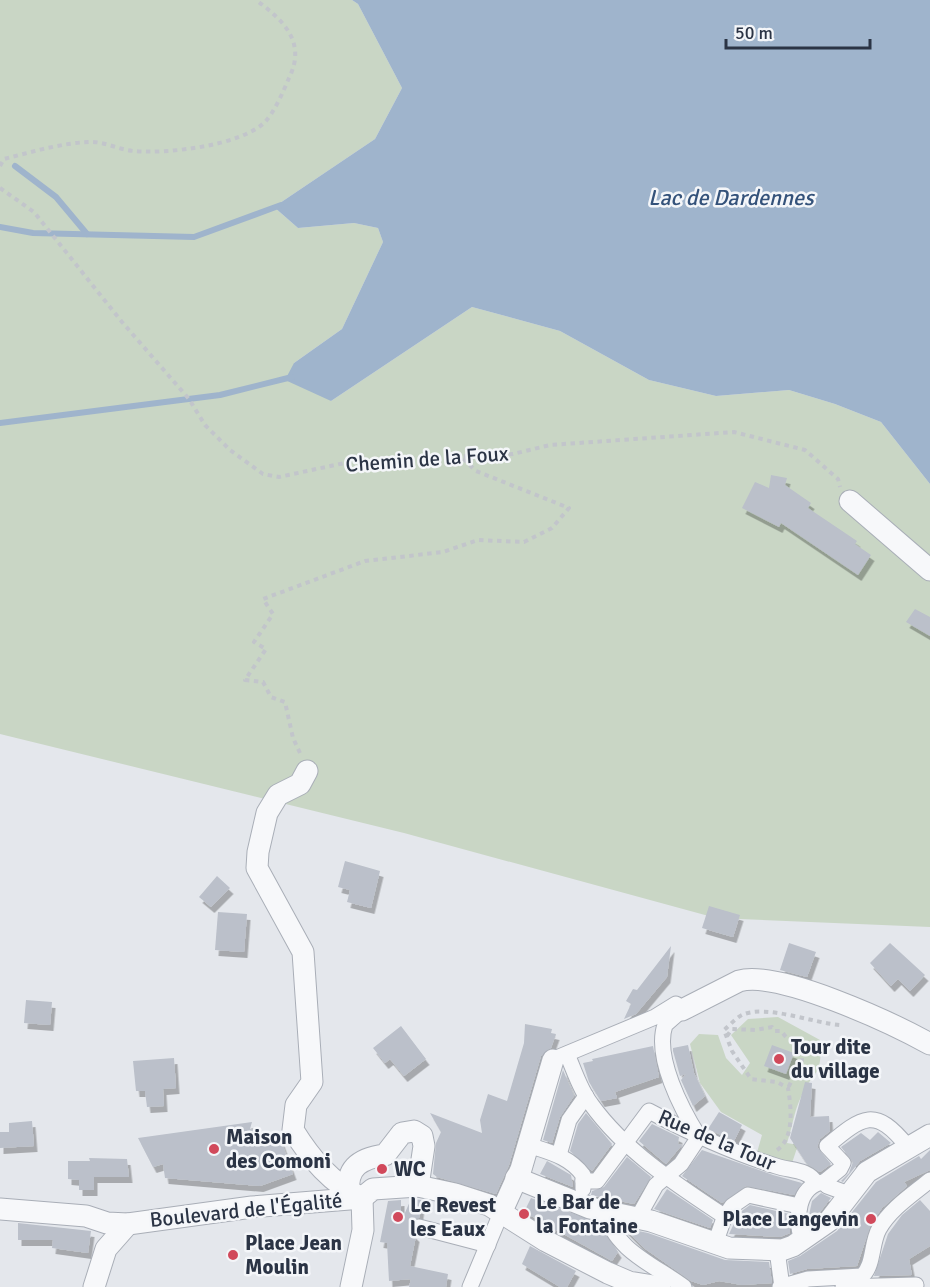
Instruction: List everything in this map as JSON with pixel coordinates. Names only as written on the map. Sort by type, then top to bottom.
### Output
[{"type":"street","points":[[850,501],[930,570]]},
{"type":"street","points":[[307,771],[300,784],[278,795],[267,813],[258,852],[257,868],[303,952],[312,1082],[296,1105],[293,1130],[331,1179],[355,1195]]},
{"type":"street","points":[[637,1219],[650,1193],[664,1176],[681,1164],[699,1137],[674,1090],[664,1050],[665,1025],[682,1010],[748,979],[772,980],[840,1003],[930,1044]]},
{"type":"street","points":[[470,1287],[516,1178],[560,1057],[646,1021],[693,996],[711,996]]},
{"type":"street","points":[[560,1057],[584,1091],[626,1142],[664,1176],[724,1218]]},
{"type":"street","points":[[559,1155],[569,1120],[584,1091]]},
{"type":"street","name":"Rue de la Tour","points":[[626,1142],[649,1111],[699,1137],[760,1161],[808,1173],[820,1183],[849,1194]]},
{"type":"street","points":[[802,1240],[798,1227],[799,1206],[804,1195],[840,1169],[843,1163],[827,1146],[865,1119],[887,1125],[908,1147]]},
{"type":"street","points":[[351,1287],[363,1230],[355,1195],[348,1180],[357,1164],[368,1157],[385,1155],[402,1133],[414,1131],[422,1136],[424,1146],[418,1186]]},
{"type":"street","points":[[516,1178],[597,1210],[661,1224],[715,1244],[740,1250],[777,1250],[793,1246],[829,1221],[867,1172],[930,1135]]},
{"type":"street","points":[[583,1181],[597,1180],[626,1142]]},
{"type":"street","points":[[528,1145],[559,1155],[581,1172],[597,1210],[633,1253],[684,1287]]},
{"type":"street","points":[[777,1250],[781,1287],[808,1279],[862,1276],[868,1269],[875,1238],[884,1222],[930,1180]]},
{"type":"street","name":"Boulevard de l'Égalité","points":[[0,1209],[86,1216],[108,1223],[128,1224],[143,1220],[355,1195],[373,1189],[418,1186],[455,1194],[489,1205],[546,1241],[627,1284],[660,1287]]},
{"type":"street","points":[[715,1244],[724,1218],[732,1206],[748,1195],[799,1206]]},
{"type":"street","points":[[94,1287],[98,1266],[106,1249],[128,1224]]},
{"type":"street","points":[[419,1227],[488,1245]]},
{"type":"street","points":[[808,1279],[842,1287],[916,1285]]},
{"type":"path","points":[[0,166],[4,159],[22,154],[90,142],[133,151],[187,150],[231,140],[264,122],[293,71],[296,42],[280,18],[256,0]]},
{"type":"path","name":"Chemin de la Foux","points":[[0,188],[34,212],[122,321],[189,399],[205,424],[230,450],[263,474],[279,477],[354,461],[459,454],[513,454],[549,445],[734,432],[805,450],[838,479],[839,486],[850,501]]},
{"type":"path","points":[[307,771],[293,738],[285,702],[271,698],[263,682],[245,680],[266,648],[254,642],[273,614],[263,598],[365,561],[444,552],[478,540],[524,542],[552,528],[569,508],[476,471],[459,454]]},
{"type":"path","points":[[789,1088],[777,1082],[751,1079],[732,1051],[724,1030],[743,1014],[783,1012],[807,1021],[842,1025]]},
{"type":"path","points":[[727,1036],[732,1029],[755,1030],[772,1027],[775,1032],[781,1031],[786,1037],[800,1042],[802,1060],[789,1088],[793,1108],[783,1144],[778,1150],[764,1147],[760,1161]]},
{"type":"green space","points":[[0,0],[352,0],[358,4],[402,88],[375,139],[274,207],[298,228],[354,223],[378,228],[383,242],[342,329],[294,363],[331,401],[472,307],[560,331],[649,380],[716,396],[789,390],[835,404],[881,422],[930,484],[930,927],[716,918],[404,833],[0,734]]},
{"type":"green space","points":[[778,1017],[820,1040],[820,1061],[799,1102],[787,1143],[798,1145],[791,1166],[756,1156],[762,1135],[721,1112],[700,1083],[690,1044],[699,1034],[718,1035],[726,1058],[742,1075],[750,1063],[731,1035],[748,1019]]},
{"type":"water","name":"Lac de Dardennes","points":[[352,0],[930,0],[930,484],[881,422],[835,404],[789,390],[716,396],[649,380],[560,331],[472,307],[331,401],[285,380],[294,363],[342,329],[383,242],[378,228],[354,223],[298,228],[274,207],[375,139],[402,88],[358,4]]},
{"type":"building","points":[[771,475],[787,478],[785,485],[811,503],[808,508],[857,541],[855,544],[871,555],[858,575],[781,523],[779,527],[742,508],[755,482],[769,488]]},
{"type":"building","points":[[915,609],[930,617],[930,636],[906,622]]},
{"type":"building","points":[[345,861],[380,871],[371,908],[347,902],[350,890],[338,887]]},
{"type":"building","points":[[217,876],[230,888],[211,907],[199,897]]},
{"type":"building","points":[[709,906],[740,915],[733,937],[702,928]]},
{"type":"building","points":[[218,912],[247,914],[244,952],[215,950]]},
{"type":"building","points":[[789,943],[816,952],[807,977],[780,970]]},
{"type":"building","points":[[890,943],[925,975],[910,991],[898,979],[891,986],[870,963]]},
{"type":"building","points":[[671,946],[667,977],[636,1014],[624,1019],[631,1004],[626,1001],[633,989],[637,990]]},
{"type":"building","points":[[26,1000],[52,1002],[50,1025],[24,1023]]},
{"type":"building","points":[[525,1024],[552,1029],[551,1033],[556,1034],[551,1048],[541,1056],[509,1165],[496,1194],[437,1177],[433,1174],[436,1143],[441,1132],[430,1113],[482,1133],[480,1120],[488,1094],[507,1101],[524,1043]]},
{"type":"building","points":[[401,1026],[426,1059],[404,1076],[390,1059],[385,1063],[373,1048]]},
{"type":"building","points":[[688,1045],[694,1073],[705,1096],[693,1106],[681,1080],[686,1074],[680,1076],[673,1051],[673,1048]]},
{"type":"building","name":"Tour dite du village","points":[[772,1045],[794,1053],[786,1074],[764,1066]]},
{"type":"building","points":[[653,1046],[659,1077],[615,1092],[617,1098],[601,1101],[589,1082],[583,1063]]},
{"type":"building","points":[[174,1058],[176,1088],[163,1089],[164,1106],[147,1107],[145,1091],[136,1091],[133,1061]]},
{"type":"building","points":[[563,1070],[574,1096],[560,1117],[552,1143],[543,1140]]},
{"type":"building","points":[[805,1082],[812,1083],[810,1117],[829,1116],[830,1131],[820,1139],[817,1147],[831,1164],[820,1172],[807,1164],[790,1138]]},
{"type":"building","points":[[719,1112],[742,1125],[734,1141],[708,1129]]},
{"type":"building","points":[[586,1113],[612,1144],[592,1171],[570,1151],[578,1124]]},
{"type":"building","points":[[32,1121],[34,1146],[0,1148],[0,1132],[9,1132],[9,1123]]},
{"type":"building","name":"Maison des Comoni","points":[[252,1122],[250,1129],[272,1136],[278,1132],[293,1174],[260,1186],[165,1178],[163,1164],[153,1167],[138,1138]]},
{"type":"building","points":[[652,1124],[679,1137],[678,1144],[682,1145],[666,1164],[639,1141]]},
{"type":"building","points":[[878,1132],[891,1143],[860,1161],[843,1182],[841,1181],[849,1173],[853,1162],[841,1147],[861,1133],[870,1140]]},
{"type":"building","points":[[702,1150],[802,1183],[794,1195],[746,1186],[722,1203],[682,1176]]},
{"type":"building","points":[[930,1150],[930,1170],[904,1182],[907,1186],[882,1208],[871,1224],[857,1266],[807,1269],[790,1274],[788,1261],[800,1256],[837,1231],[876,1182],[919,1156],[921,1159]]},
{"type":"building","points":[[627,1157],[651,1177],[634,1204],[591,1195],[592,1191],[604,1187]]},
{"type":"building","points":[[89,1158],[127,1159],[129,1177],[94,1177],[94,1190],[79,1190],[79,1180],[68,1179],[68,1161],[90,1161]]},
{"type":"building","points":[[547,1161],[571,1175],[573,1187],[540,1174]]},
{"type":"building","points":[[667,1189],[713,1220],[710,1228],[654,1209]]},
{"type":"building","points":[[821,1193],[831,1198],[820,1212],[808,1220],[812,1201]]},
{"type":"building","points":[[531,1198],[599,1223],[618,1252],[612,1261],[524,1212]]},
{"type":"building","points":[[411,1199],[422,1200],[419,1218],[413,1220],[410,1225],[410,1230],[416,1236],[410,1266],[448,1274],[446,1287],[409,1287],[411,1279],[389,1281],[387,1243],[380,1242],[388,1201],[401,1200],[401,1222]]},
{"type":"building","points":[[920,1200],[930,1211],[930,1246],[909,1259],[912,1275],[874,1276],[888,1234],[902,1215]]},
{"type":"building","points":[[750,1205],[789,1214],[790,1233],[780,1237],[729,1234],[739,1213]]},
{"type":"building","points":[[18,1223],[91,1231],[88,1253],[52,1248],[53,1240],[18,1240]]},
{"type":"building","points":[[624,1228],[648,1233],[725,1260],[769,1262],[772,1283],[742,1285],[719,1281],[703,1285],[691,1281],[644,1248]]},
{"type":"building","points":[[530,1246],[576,1271],[567,1287],[560,1287],[522,1264]]},
{"type":"waterway","points":[[15,166],[56,197],[87,234]]},
{"type":"waterway","points":[[0,227],[33,233],[194,237],[281,205]]},
{"type":"waterway","points":[[0,423],[220,395],[292,377]]},
{"type":"place","name":"Tour dite du village","points":[[779,1059]]},
{"type":"place","name":"Maison des Comoni","points":[[214,1149]]},
{"type":"place","name":"WC","points":[[382,1169]]},
{"type":"place","name":"Le Bar de la Fontaine","points":[[524,1214]]},
{"type":"place","name":"Le Revest les Eaux","points":[[398,1217]]},
{"type":"place","name":"Place Langevin","points":[[871,1219]]},
{"type":"place","name":"Place Jean Moulin","points":[[233,1255]]}]
